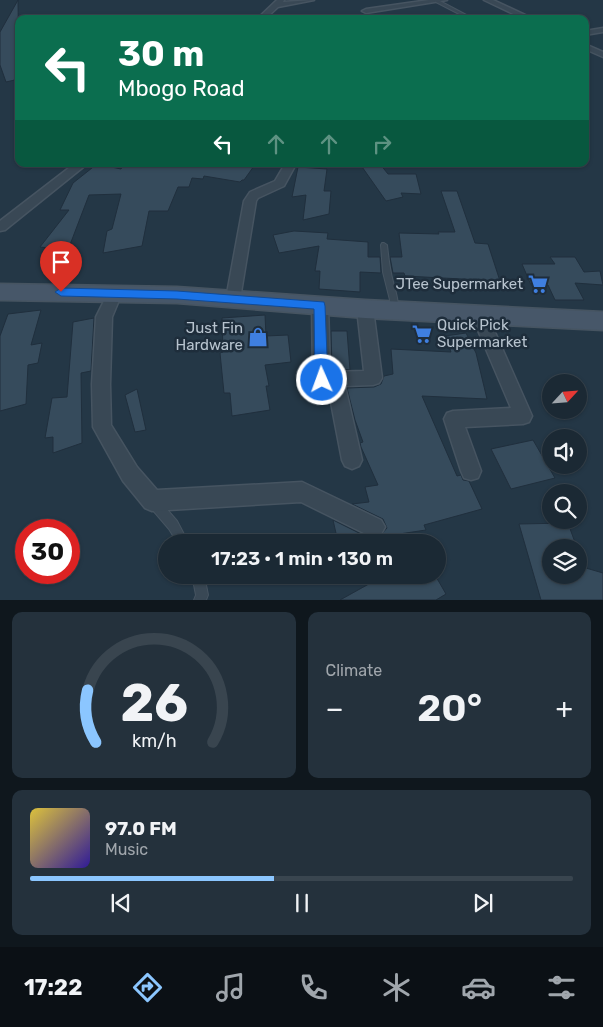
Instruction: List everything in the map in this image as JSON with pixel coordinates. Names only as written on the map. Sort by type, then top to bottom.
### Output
[{"type":"main road","points":[[0,292],[233,299],[365,309],[603,321]]},
{"type":"street","points":[[264,15],[278,3],[312,0]]},
{"type":"street","points":[[488,0],[522,15]]},
{"type":"street","points":[[366,11],[440,1]]},
{"type":"street","points":[[589,32],[603,30]]},
{"type":"street","points":[[589,48],[603,55]]},
{"type":"street","points":[[0,227],[77,167]]},
{"type":"street","points":[[233,299],[250,201],[254,195],[280,184],[288,167]]},
{"type":"street","points":[[115,294],[104,317],[100,384],[102,428],[130,474],[152,501],[302,492],[374,527]]},
{"type":"street","points":[[320,306],[322,380],[373,378],[365,309]]},
{"type":"street","points":[[471,471],[453,420],[523,416],[479,314]]},
{"type":"street","points":[[335,380],[352,460]]},
{"type":"lane","points":[[440,1],[464,15]]},
{"type":"lane","points":[[384,245],[387,272],[394,300],[394,310]]},
{"type":"lane","points":[[152,501],[178,534]]},
{"type":"lane","points":[[200,584],[202,595],[200,600]]},
{"type":"building","points":[[18,0],[18,15],[15,15],[15,80],[6,82],[0,65],[0,32]]},
{"type":"building","points":[[93,167],[121,169],[122,167],[253,167],[244,180],[240,182],[204,176],[203,179],[192,178],[189,187],[178,187],[168,211],[149,211],[142,246],[103,253],[107,231],[112,229],[121,194],[89,195],[68,250],[40,247],[69,210],[60,210],[73,183]]},
{"type":"building","points":[[298,167],[327,169],[324,191],[331,191],[329,214],[303,220],[306,195],[292,197]]},
{"type":"building","points":[[362,167],[382,167],[388,174],[416,174],[421,194],[401,193],[403,197],[386,201]]},
{"type":"building","points":[[441,191],[457,191],[475,243],[488,244],[500,281],[405,276],[404,273],[393,273],[390,257],[402,257],[399,233],[439,234],[438,232],[455,232]]},
{"type":"building","points":[[294,231],[328,233],[327,239],[368,242],[368,257],[380,257],[381,273],[360,272],[360,292],[319,289],[320,271],[315,271],[319,246],[279,253],[273,235]]},
{"type":"building","points":[[550,257],[575,257],[584,272],[600,271],[603,285],[575,283],[584,300],[555,300],[548,285],[531,285],[522,264],[555,264]]},
{"type":"building","points":[[41,310],[31,345],[42,343],[38,363],[28,365],[26,404],[0,411],[0,336],[8,314]]},
{"type":"building","points":[[265,315],[266,336],[288,335],[291,362],[265,365],[269,386],[266,386],[270,410],[232,416],[230,393],[224,393],[220,353],[223,352],[222,318]]},
{"type":"building","points":[[94,318],[91,371],[81,373],[82,443],[53,453],[53,437],[45,438],[52,398],[67,397],[73,322]]},
{"type":"building","points":[[331,331],[347,331],[350,370],[332,368]]},
{"type":"building","points":[[466,333],[476,353],[487,399],[422,396],[457,476],[461,475],[463,480],[469,481],[482,509],[424,525],[426,530],[399,534],[382,534],[387,528],[383,519],[352,504],[369,502],[365,487],[378,485],[361,447],[360,443],[363,442],[347,388],[374,387],[381,384],[384,376],[393,374],[391,349],[451,352],[445,336]]},
{"type":"building","points":[[137,389],[146,430],[135,432],[125,395]]},
{"type":"building","points":[[533,440],[542,456],[542,474],[553,474],[555,478],[511,489],[491,449]]},
{"type":"building","points":[[333,520],[361,534],[336,534]]},
{"type":"building","points":[[519,524],[542,524],[542,529],[570,529],[574,539],[542,539],[542,584],[587,584],[587,568],[603,573],[603,600],[541,600]]},
{"type":"building","points":[[369,584],[440,584],[446,594],[436,600],[340,600]]},
{"type":"place","name":"JTee Supermarket","points":[[538,284]]},
{"type":"place","name":"Quick Pick Supermarket","points":[[422,334]]},
{"type":"place","name":"Just Fin Hardware","points":[[258,337]]},
{"type":"route","points":[[61,292],[177,295],[320,306],[322,380]]}]
